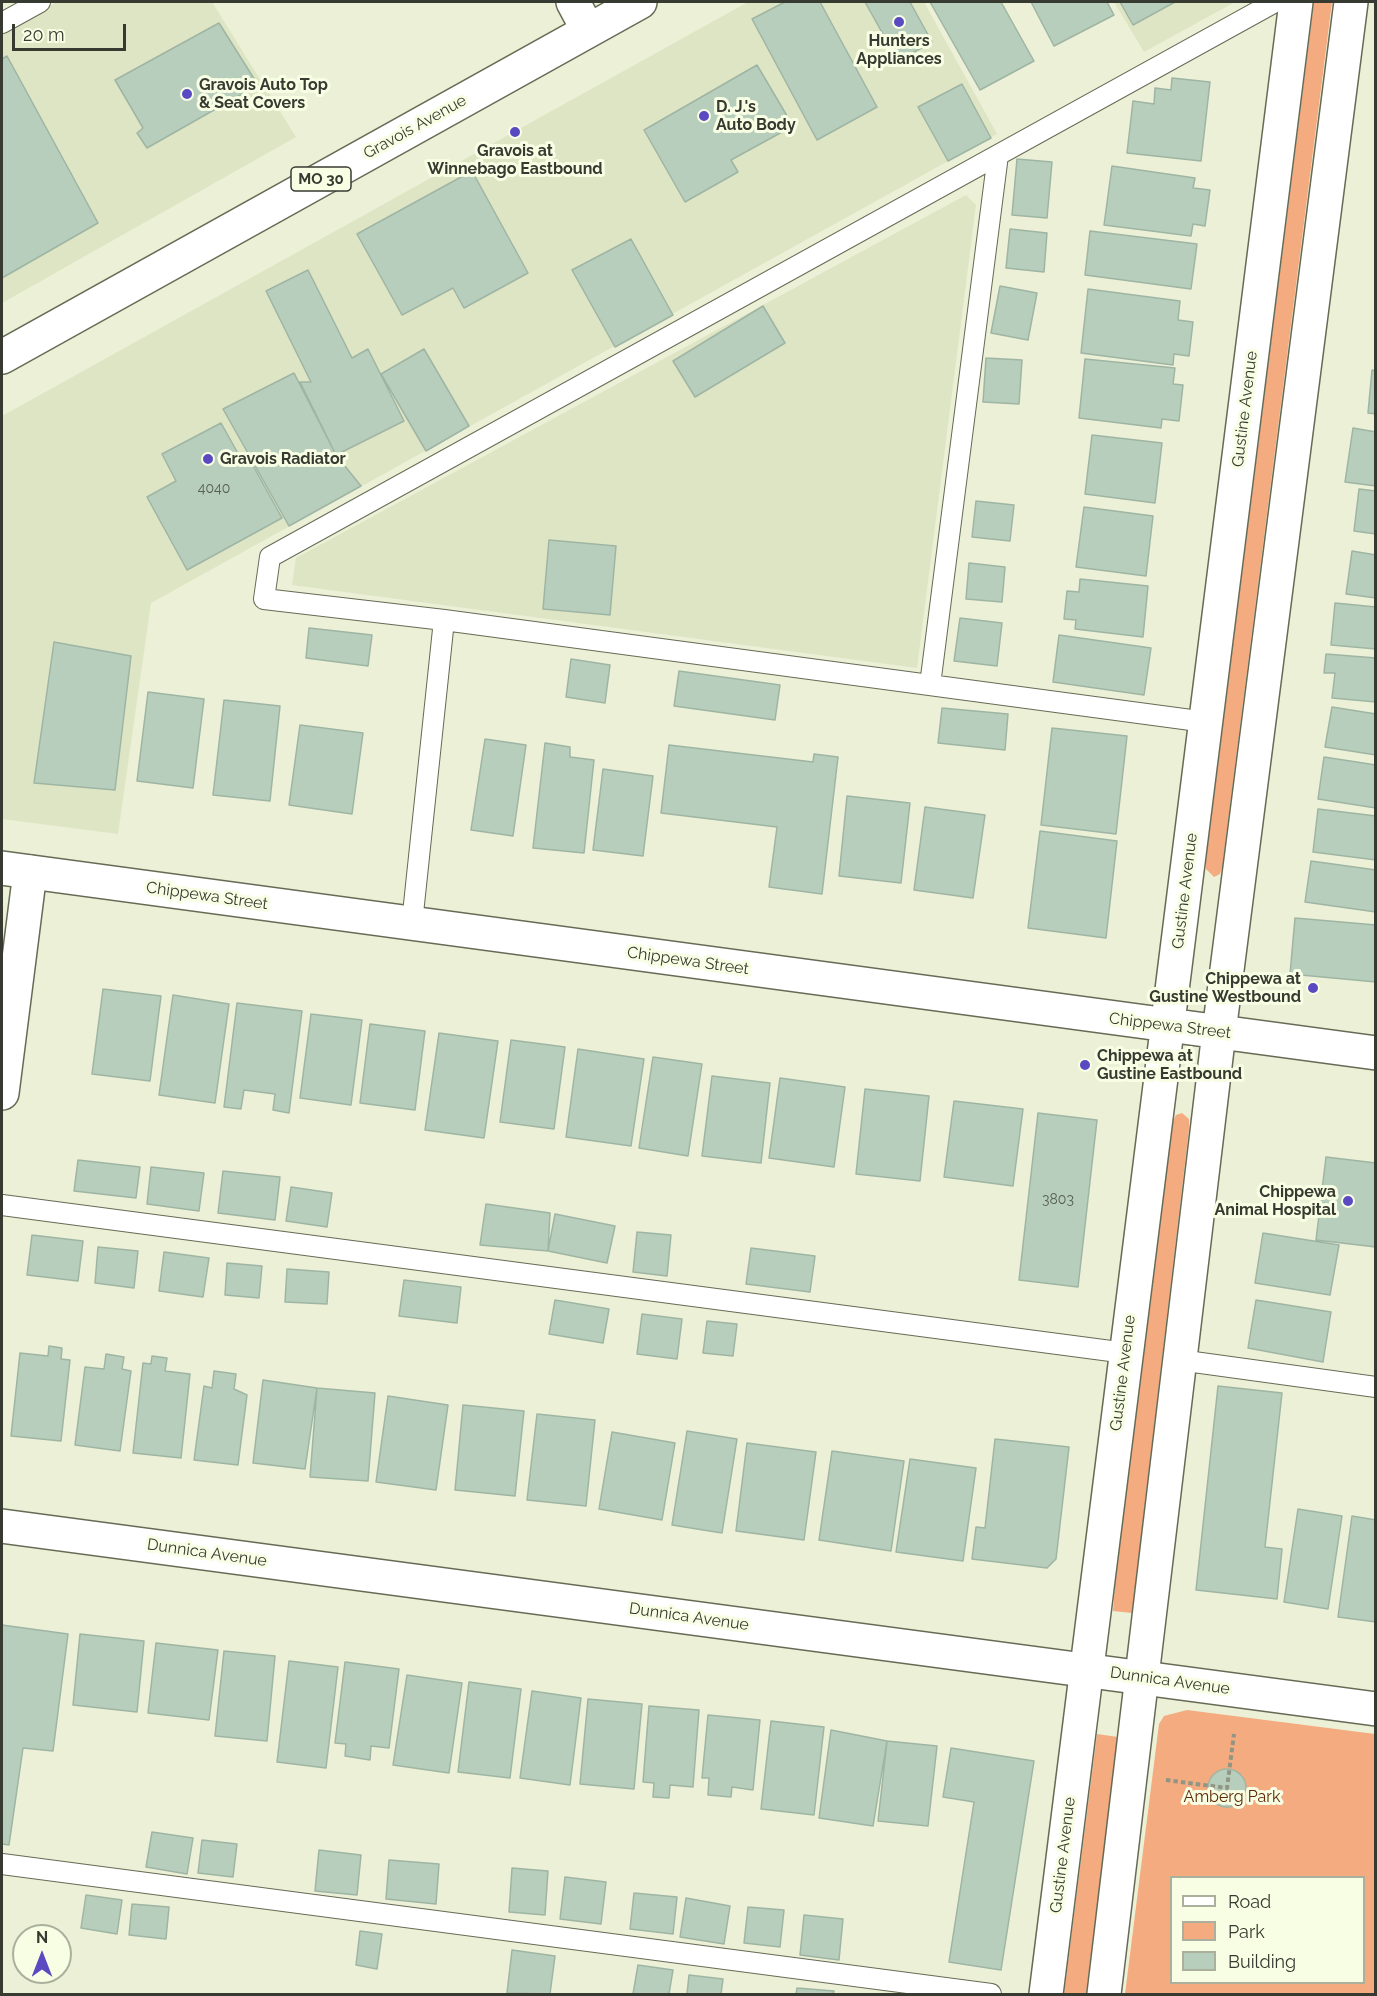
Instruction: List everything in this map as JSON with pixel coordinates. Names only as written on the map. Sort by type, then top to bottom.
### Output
[{"type":"street","points":[[573,2],[588,30]]},
{"type":"street","name":"Gravois Avenue","points":[[2,357],[640,2]]},
{"type":"street","name":"Gustine Avenue","points":[[1046,1995],[1296,2]]},
{"type":"street","points":[[1104,1995],[1219,1032],[1351,2]]},
{"type":"street","points":[[2,1093],[16,870]]},
{"type":"street","name":"Chippewa Street","points":[[16,870],[1376,1053]]},
{"type":"street","name":"Dunnica Avenue","points":[[2,1526],[1376,1709]]},
{"type":"lane","points":[[2,22],[35,2]]},
{"type":"lane","points":[[1206,722],[444,620],[264,599],[270,557],[1275,2]]},
{"type":"lane","points":[[930,685],[998,155]]},
{"type":"lane","points":[[412,923],[444,620]]},
{"type":"lane","points":[[2,1205],[1126,1353]]},
{"type":"lane","points":[[1179,1360],[1376,1387]]},
{"type":"lane","points":[[2,1864],[991,1995]]},
{"type":"path","points":[[1165,1780],[1227,1788],[1234,1734]]},
{"type":"shaded area","points":[[57,2],[212,2],[296,137],[2,303],[2,33]]},
{"type":"shaded area","points":[[748,2],[924,2],[997,134],[151,603],[118,834],[2,819],[2,416]]},
{"type":"shaded area","points":[[1114,2],[1235,2],[1144,52]]},
{"type":"shaded area","points":[[966,195],[976,205],[917,668],[292,585],[296,558]]},
{"type":"green space","points":[[1314,2],[1332,2],[1222,868],[1220,874],[1214,877],[1206,869],[1206,860]]},
{"type":"green space","points":[[1182,1113],[1189,1119],[1189,1129],[1132,1613],[1113,1611],[1118,1545],[1171,1125],[1176,1115]]},
{"type":"green space","name":"Amberg Park","points":[[1187,1710],[1375,1734],[1375,1994],[1125,1994],[1159,1724],[1164,1716]]},
{"type":"green space","points":[[1097,1734],[1118,1737],[1086,1994],[1064,1994]]},
{"type":"building","points":[[785,2],[820,2],[877,107],[817,140],[752,19]]},
{"type":"building","name":"Hunters Appliances","points":[[865,2],[910,2],[932,42],[898,61]]},
{"type":"building","points":[[930,2],[1001,2],[1034,61],[980,90]]},
{"type":"building","points":[[1031,2],[1107,2],[1114,15],[1054,46]]},
{"type":"building","points":[[1120,2],[1175,2],[1133,25]]},
{"type":"building","points":[[219,23],[258,85],[147,148],[137,133],[143,128],[115,80]]},
{"type":"building","points":[[7,56],[98,223],[2,278],[2,59]]},
{"type":"building","points":[[757,65],[793,126],[731,160],[738,172],[685,202],[644,130]]},
{"type":"building","points":[[1172,78],[1210,82],[1201,161],[1127,153],[1133,101],[1154,104],[1155,88],[1171,90]]},
{"type":"building","points":[[962,84],[991,138],[948,161],[918,107]]},
{"type":"building","points":[[1017,159],[1052,162],[1047,218],[1012,215]]},
{"type":"building","points":[[1112,166],[1195,178],[1193,188],[1210,190],[1205,226],[1193,224],[1191,236],[1104,225]]},
{"type":"building","points":[[472,171],[528,273],[464,308],[453,288],[402,315],[357,234]]},
{"type":"building","points":[[1010,229],[1047,233],[1044,272],[1006,268]]},
{"type":"building","points":[[1090,231],[1197,244],[1191,289],[1085,275]]},
{"type":"building","points":[[631,239],[673,315],[615,347],[572,270]]},
{"type":"building","points":[[308,270],[352,358],[368,349],[404,421],[336,455],[300,382],[311,382],[266,291]]},
{"type":"building","points":[[1000,286],[1037,293],[1028,340],[991,333]]},
{"type":"building","points":[[1088,289],[1180,301],[1178,320],[1193,322],[1189,356],[1174,354],[1173,365],[1081,353]]},
{"type":"building","points":[[763,306],[785,343],[695,397],[673,361]]},
{"type":"building","points":[[424,349],[469,426],[426,451],[381,374]]},
{"type":"building","points":[[986,358],[1022,360],[1019,404],[983,402]]},
{"type":"building","points":[[1085,359],[1175,368],[1173,384],[1183,385],[1179,421],[1162,419],[1161,428],[1079,418]]},
{"type":"building","points":[[1372,370],[1376,371],[1376,414],[1368,413]]},
{"type":"building","points":[[294,373],[336,455],[361,486],[289,526],[223,409]]},
{"type":"building","points":[[221,423],[240,457],[246,453],[282,518],[187,570],[147,497],[176,481],[162,454]]},
{"type":"building","points":[[1353,428],[1376,432],[1376,486],[1345,482]]},
{"type":"building","points":[[1092,435],[1162,443],[1155,503],[1085,494]]},
{"type":"building","points":[[1359,489],[1376,491],[1376,534],[1354,531]]},
{"type":"building","points":[[976,501],[1014,505],[1010,541],[972,537]]},
{"type":"building","points":[[1084,507],[1153,516],[1146,576],[1076,567]]},
{"type":"building","points":[[549,540],[616,546],[610,615],[543,609]]},
{"type":"building","points":[[1352,551],[1376,555],[1376,598],[1346,594]]},
{"type":"building","points":[[969,563],[1005,567],[1002,602],[966,599]]},
{"type":"building","points":[[1080,579],[1148,586],[1143,637],[1075,629],[1076,620],[1064,619],[1067,591],[1079,592]]},
{"type":"building","points":[[1335,603],[1376,607],[1376,649],[1331,645]]},
{"type":"building","points":[[960,618],[1002,623],[997,666],[954,661]]},
{"type":"building","points":[[309,628],[372,635],[368,666],[306,658]]},
{"type":"building","points":[[1059,635],[1151,648],[1144,695],[1053,682]]},
{"type":"building","points":[[54,642],[131,656],[115,790],[34,783]]},
{"type":"building","points":[[1326,654],[1376,658],[1376,702],[1332,698],[1335,673],[1324,673]]},
{"type":"building","points":[[571,659],[610,665],[605,703],[566,697]]},
{"type":"building","points":[[679,671],[780,685],[775,720],[674,706]]},
{"type":"building","points":[[148,692],[204,699],[193,788],[137,781]]},
{"type":"building","points":[[224,700],[280,706],[270,801],[213,795]]},
{"type":"building","points":[[1332,707],[1376,714],[1376,755],[1325,747]]},
{"type":"building","points":[[942,708],[1008,714],[1005,750],[938,743]]},
{"type":"building","points":[[300,725],[363,733],[352,814],[289,805]]},
{"type":"building","points":[[1052,728],[1127,736],[1116,834],[1041,825]]},
{"type":"building","points":[[485,739],[526,745],[513,836],[471,830]]},
{"type":"building","points":[[545,743],[570,747],[570,757],[594,760],[584,853],[533,848]]},
{"type":"building","points":[[669,745],[813,762],[814,754],[838,757],[822,894],[769,887],[777,827],[661,813]]},
{"type":"building","points":[[1324,757],[1376,765],[1376,808],[1318,799]]},
{"type":"building","points":[[603,769],[653,776],[643,856],[593,850]]},
{"type":"building","points":[[847,796],[910,803],[901,883],[839,876]]},
{"type":"building","points":[[925,807],[985,815],[973,898],[914,890]]},
{"type":"building","points":[[1318,809],[1376,816],[1376,860],[1313,852]]},
{"type":"building","points":[[1040,831],[1117,841],[1106,938],[1028,928]]},
{"type":"building","points":[[1311,861],[1376,870],[1376,912],[1305,902]]},
{"type":"building","points":[[1295,918],[1376,925],[1376,982],[1290,974]]},
{"type":"building","points":[[103,989],[161,996],[150,1081],[92,1074]]},
{"type":"building","points":[[173,995],[229,1004],[215,1103],[159,1095]]},
{"type":"building","points":[[237,1003],[302,1011],[289,1113],[273,1110],[275,1094],[244,1090],[241,1109],[224,1107]]},
{"type":"building","points":[[311,1014],[362,1020],[351,1105],[300,1098]]},
{"type":"building","points":[[370,1024],[425,1031],[415,1110],[360,1103]]},
{"type":"building","points":[[439,1033],[498,1041],[484,1138],[425,1130]]},
{"type":"building","points":[[511,1040],[565,1047],[554,1129],[500,1122]]},
{"type":"building","points":[[578,1049],[644,1059],[631,1146],[566,1137]]},
{"type":"building","points":[[653,1057],[702,1064],[688,1156],[639,1148]]},
{"type":"building","points":[[712,1076],[770,1083],[761,1163],[702,1156]]},
{"type":"building","points":[[780,1078],[845,1087],[834,1167],[769,1158]]},
{"type":"building","points":[[865,1089],[929,1096],[920,1181],[856,1174]]},
{"type":"building","points":[[954,1101],[1023,1109],[1013,1186],[944,1177]]},
{"type":"building","points":[[1038,1113],[1097,1120],[1078,1287],[1019,1280]]},
{"type":"building","name":"Chippewa Animal Hospital","points":[[1326,1157],[1376,1163],[1376,1247],[1316,1240]]},
{"type":"building","points":[[78,1160],[140,1167],[136,1198],[74,1191]]},
{"type":"building","points":[[151,1167],[204,1173],[199,1211],[147,1204]]},
{"type":"building","points":[[223,1171],[280,1177],[275,1220],[218,1213]]},
{"type":"building","points":[[291,1187],[332,1193],[327,1227],[286,1221]]},
{"type":"building","points":[[486,1204],[550,1213],[548,1251],[480,1245]]},
{"type":"building","points":[[555,1214],[615,1226],[607,1263],[548,1251]]},
{"type":"building","points":[[637,1232],[671,1235],[667,1276],[633,1272]]},
{"type":"building","points":[[1263,1233],[1339,1245],[1330,1295],[1255,1283]]},
{"type":"building","points":[[32,1235],[83,1241],[78,1281],[27,1275]]},
{"type":"building","points":[[98,1247],[138,1251],[134,1288],[95,1283]]},
{"type":"building","points":[[751,1248],[815,1256],[810,1292],[746,1284]]},
{"type":"building","points":[[164,1252],[209,1258],[203,1297],[159,1291]]},
{"type":"building","points":[[227,1263],[262,1266],[259,1298],[225,1295]]},
{"type":"building","points":[[287,1269],[329,1272],[327,1304],[285,1302]]},
{"type":"building","points":[[404,1280],[461,1287],[457,1323],[399,1316]]},
{"type":"building","points":[[555,1300],[609,1309],[603,1343],[549,1334]]},
{"type":"building","points":[[1256,1300],[1331,1312],[1323,1362],[1248,1348]]},
{"type":"building","points":[[642,1314],[682,1319],[677,1359],[637,1354]]},
{"type":"building","points":[[707,1321],[737,1324],[733,1356],[703,1353]]},
{"type":"building","points":[[49,1346],[62,1348],[61,1359],[70,1360],[61,1441],[11,1436],[20,1353],[48,1356]]},
{"type":"building","points":[[106,1354],[124,1357],[122,1369],[131,1371],[120,1451],[75,1445],[85,1367],[104,1369]]},
{"type":"building","points":[[152,1356],[167,1358],[165,1371],[190,1374],[181,1458],[133,1453],[143,1363],[151,1364]]},
{"type":"building","points":[[214,1371],[236,1374],[234,1389],[247,1395],[238,1465],[194,1460],[204,1386],[212,1388]]},
{"type":"building","points":[[263,1380],[317,1388],[305,1469],[253,1463]]},
{"type":"building","points":[[1218,1386],[1282,1393],[1265,1547],[1282,1549],[1277,1599],[1196,1590]]},
{"type":"building","points":[[317,1388],[375,1393],[368,1481],[310,1477]]},
{"type":"building","points":[[388,1396],[448,1405],[436,1490],[376,1482]]},
{"type":"building","points":[[463,1405],[524,1411],[515,1496],[455,1490]]},
{"type":"building","points":[[537,1414],[595,1420],[586,1506],[527,1500]]},
{"type":"building","points":[[687,1431],[737,1439],[722,1533],[672,1525]]},
{"type":"building","points":[[612,1432],[675,1443],[662,1520],[599,1509]]},
{"type":"building","points":[[995,1439],[1069,1447],[1056,1559],[1047,1568],[972,1559],[976,1527],[985,1528]]},
{"type":"building","points":[[747,1443],[816,1452],[804,1540],[736,1531]]},
{"type":"building","points":[[832,1451],[904,1461],[891,1551],[819,1540]]},
{"type":"building","points":[[910,1459],[976,1468],[963,1561],[896,1552]]},
{"type":"building","points":[[1298,1509],[1342,1516],[1328,1609],[1284,1602]]},
{"type":"building","points":[[1352,1516],[1376,1520],[1376,1622],[1338,1617]]},
{"type":"building","points":[[2,1625],[68,1634],[53,1751],[23,1748],[9,1845],[2,1844]]},
{"type":"building","points":[[80,1634],[144,1641],[137,1712],[73,1705]]},
{"type":"building","points":[[156,1643],[218,1650],[209,1720],[148,1713]]},
{"type":"building","points":[[224,1651],[275,1656],[267,1741],[215,1736]]},
{"type":"building","points":[[289,1661],[338,1667],[326,1768],[277,1762]]},
{"type":"building","points":[[345,1662],[399,1669],[389,1748],[371,1746],[370,1760],[345,1756],[346,1744],[335,1743]]},
{"type":"building","points":[[407,1675],[462,1683],[449,1773],[393,1765]]},
{"type":"building","points":[[469,1682],[521,1689],[510,1778],[458,1772]]},
{"type":"building","points":[[532,1691],[581,1698],[570,1785],[520,1778]]},
{"type":"building","points":[[588,1699],[642,1704],[634,1789],[580,1784]]},
{"type":"building","points":[[649,1706],[699,1710],[693,1787],[670,1785],[669,1798],[653,1797],[654,1783],[643,1782]]},
{"type":"building","points":[[708,1715],[760,1720],[753,1790],[732,1787],[731,1797],[708,1795],[709,1778],[702,1778]]},
{"type":"building","points":[[771,1721],[824,1727],[814,1815],[761,1809]]},
{"type":"building","points":[[831,1730],[887,1741],[873,1826],[819,1818]]},
{"type":"building","points":[[887,1741],[937,1746],[928,1826],[878,1821]]},
{"type":"building","points":[[951,1748],[1034,1761],[1001,1970],[949,1962],[974,1802],[943,1797]]},
{"type":"building","points":[[1227,1769],[1234,1770],[1240,1775],[1245,1781],[1245,1795],[1240,1801],[1234,1806],[1227,1807],[1220,1806],[1214,1801],[1209,1795],[1208,1788],[1209,1781],[1214,1775],[1220,1770]]},
{"type":"building","points":[[152,1832],[193,1838],[187,1874],[146,1867]]},
{"type":"building","points":[[202,1840],[237,1844],[233,1877],[198,1873]]},
{"type":"building","points":[[319,1850],[361,1855],[357,1895],[315,1891]]},
{"type":"building","points":[[389,1860],[439,1864],[436,1904],[386,1899]]},
{"type":"building","points":[[512,1868],[548,1871],[545,1915],[509,1912]]},
{"type":"building","points":[[565,1877],[606,1882],[601,1924],[560,1919]]},
{"type":"building","points":[[634,1893],[677,1897],[673,1934],[630,1929]]},
{"type":"building","points":[[86,1895],[122,1900],[117,1934],[81,1928]]},
{"type":"building","points":[[686,1898],[730,1906],[724,1944],[680,1937]]},
{"type":"building","points":[[132,1904],[169,1907],[166,1939],[129,1935]]},
{"type":"building","points":[[748,1907],[784,1910],[780,1947],[744,1943]]},
{"type":"building","points":[[804,1915],[843,1919],[839,1960],[800,1955]]},
{"type":"building","points":[[360,1931],[382,1934],[377,1969],[356,1965]]},
{"type":"building","points":[[512,1950],[555,1956],[550,1994],[507,1993]]},
{"type":"building","points":[[638,1965],[673,1970],[669,1994],[633,1994]]},
{"type":"building","points":[[689,1975],[723,1979],[721,1994],[687,1994]]},
{"type":"building","points":[[797,1988],[834,1991],[833,1994],[796,1994]]},
{"type":"place","name":"Hunters Appliances","points":[[899,22]]},
{"type":"place","name":"Gravois Auto Top & Seat Covers","points":[[187,94]]},
{"type":"place","name":"D. J.'s Auto Body","points":[[704,116]]},
{"type":"place","name":"Gravois at Winnebago Eastbound","points":[[515,132]]},
{"type":"place","name":"Gravois Radiator","points":[[208,459]]},
{"type":"place","name":"Chippewa at Gustine Westbound","points":[[1313,988]]},
{"type":"place","name":"Chippewa at Gustine Eastbound","points":[[1085,1065]]},
{"type":"place","name":"Chippewa Animal Hospital","points":[[1348,1201]]}]
